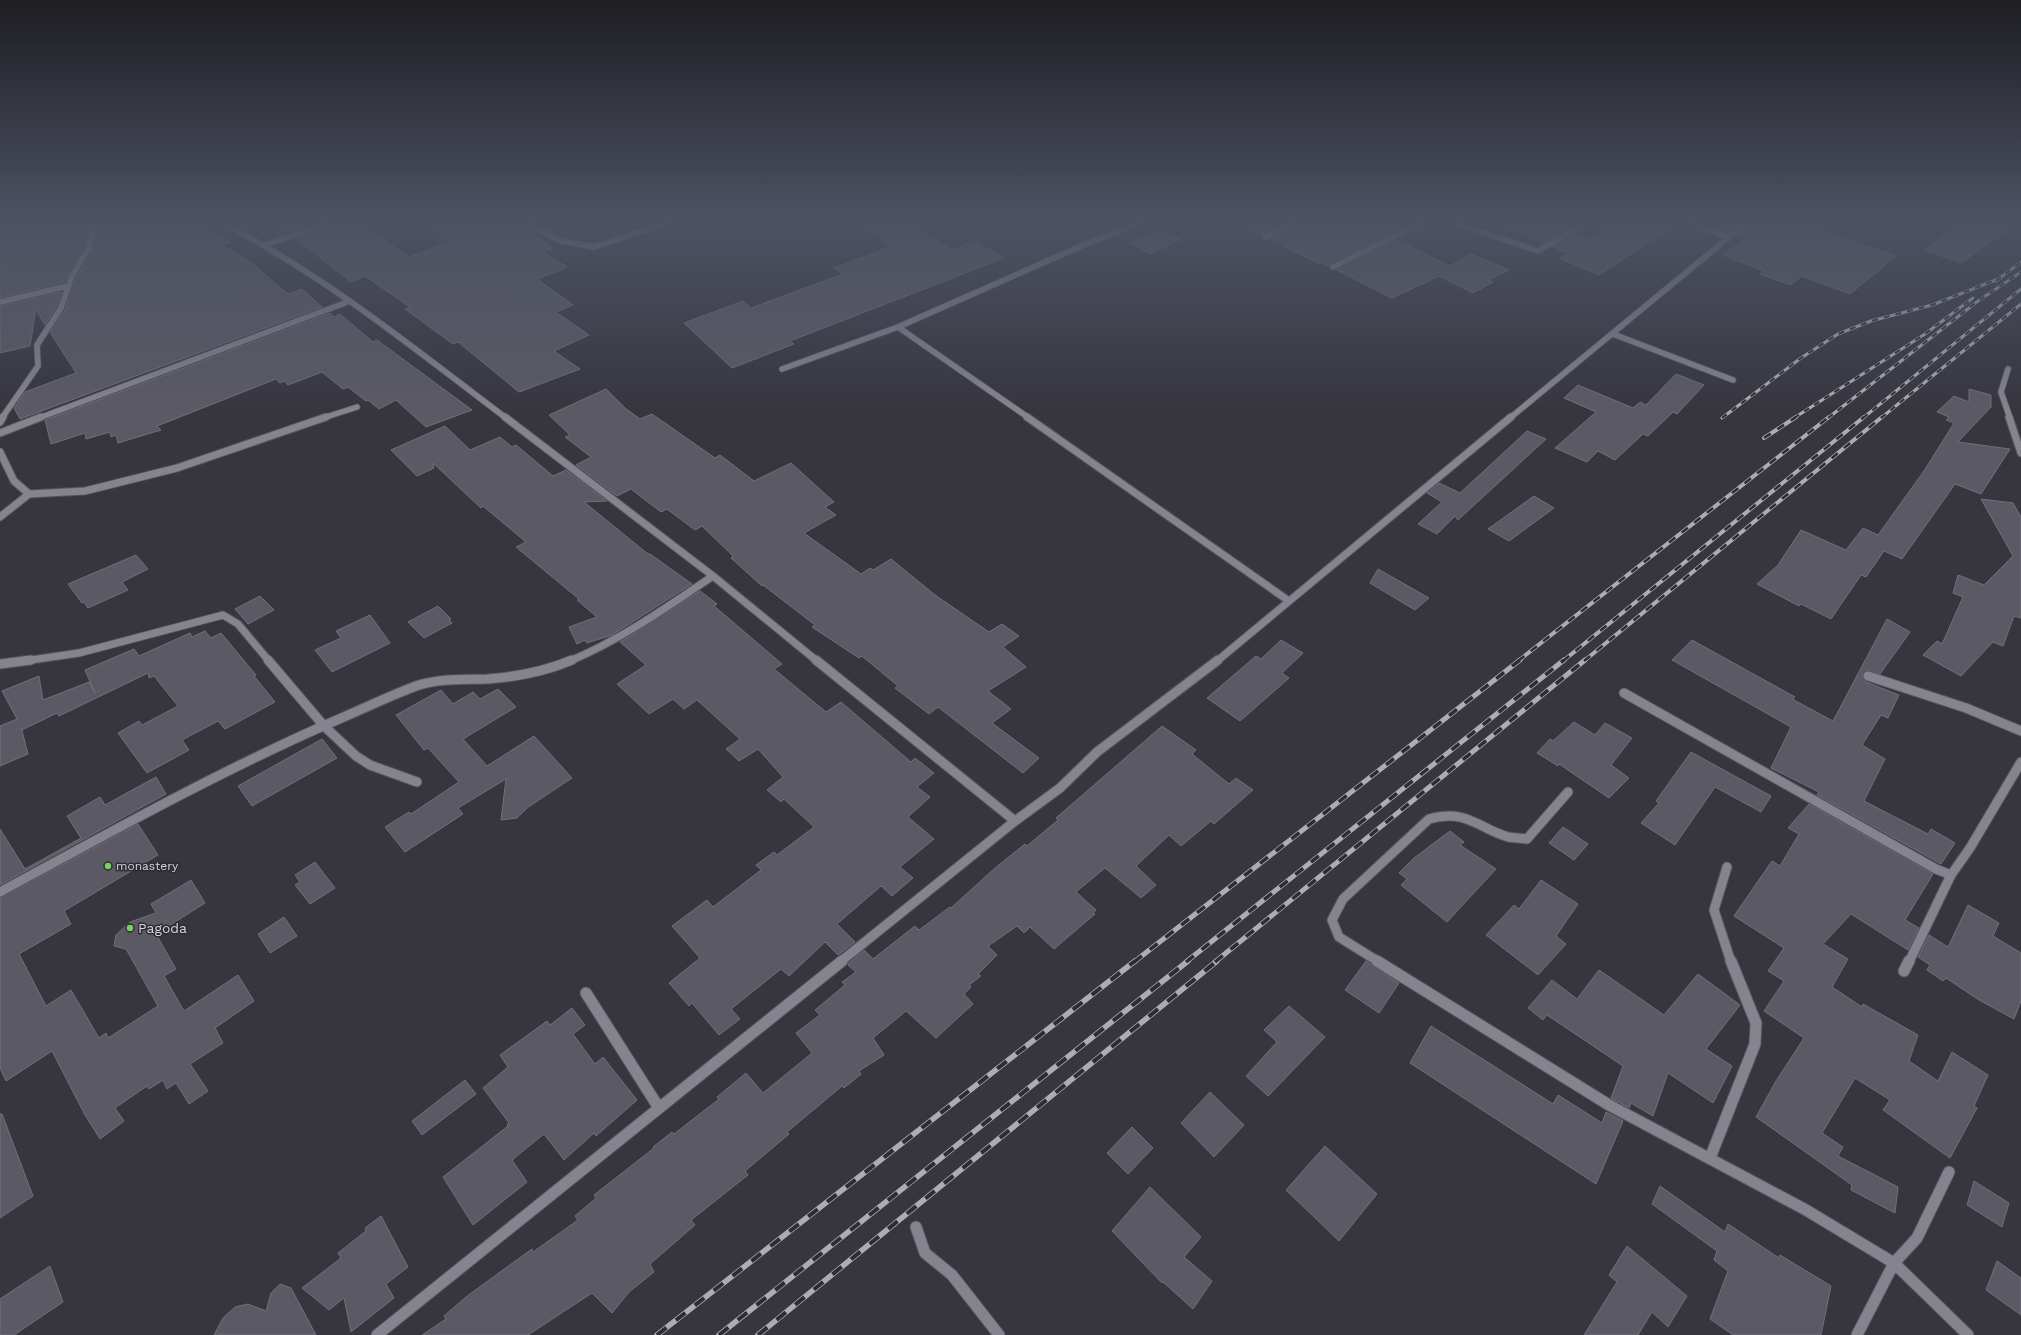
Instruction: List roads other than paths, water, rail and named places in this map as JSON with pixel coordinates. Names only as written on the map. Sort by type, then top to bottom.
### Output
[{"type":"street","points":[[326,285],[350,301],[712,576],[1015,821]]},
{"type":"street","points":[[782,369],[898,327],[992,285]]},
{"type":"street","points":[[377,1335],[1015,821],[1060,788],[1097,752],[1202,673],[1671,285]]},
{"type":"street","points":[[0,302],[68,286]]},
{"type":"street","points":[[0,422],[38,366],[37,346],[57,317],[68,286]]},
{"type":"street","points":[[0,433],[350,301]]},
{"type":"street","points":[[898,327],[1289,601]]},
{"type":"street","points":[[1613,334],[1734,380]]},
{"type":"street","points":[[2008,369],[2001,392],[2021,453]]},
{"type":"street","points":[[0,516],[29,494],[85,492],[177,468],[357,408]]},
{"type":"street","points":[[0,452],[14,481],[29,494]]},
{"type":"street","points":[[0,892],[215,776],[280,744],[416,686],[434,680],[454,678],[487,679],[524,674],[546,669],[579,658],[619,636],[712,576]]},
{"type":"street","points":[[0,664],[79,653],[223,615],[238,624],[324,726],[356,756],[370,765],[417,782]]},
{"type":"street","points":[[1868,676],[1966,708],[2021,731]]},
{"type":"street","points":[[1624,693],[1936,869],[1951,875]]},
{"type":"street","points":[[1904,971],[1951,875],[1967,856],[2007,782],[2021,762]]},
{"type":"street","points":[[1568,792],[1527,839],[1509,837],[1463,817],[1444,815],[1429,819],[1343,898],[1332,920],[1339,937],[1609,1105],[1806,1210],[1894,1263],[1968,1335]]},
{"type":"street","points":[[1710,1158],[1755,1044],[1756,1024],[1726,948],[1714,910],[1727,867]]},
{"type":"street","points":[[586,993],[659,1108]]},
{"type":"street","points":[[1857,1335],[1894,1263],[1917,1238],[1949,1172]]},
{"type":"street","points":[[916,1227],[925,1253],[952,1275],[999,1335]]},
{"type":"railway","points":[[1722,418],[1801,358],[1838,334],[1871,321],[1932,305],[1982,285]]},
{"type":"railway","points":[[1828,418],[1978,301],[2001,285]]},
{"type":"railway","points":[[1863,418],[2021,289]]},
{"type":"railway","points":[[1794,418],[1925,334],[1973,298]]},
{"type":"railway","points":[[1881,418],[2021,304]]},
{"type":"railway","points":[[1764,438],[1796,417]]},
{"type":"railway","points":[[1518,661],[1829,417]]},
{"type":"railway","points":[[1563,661],[1864,417]]},
{"type":"railway","points":[[1584,661],[1882,417]]},
{"type":"railway","points":[[1134,962],[1520,660]]},
{"type":"railway","points":[[1186,962],[1564,660]]},
{"type":"railway","points":[[1215,962],[1585,660]]},
{"type":"railway","points":[[657,1335],[1135,961]]},
{"type":"railway","points":[[719,1335],[1188,961]]},
{"type":"railway","points":[[758,1335],[1217,961]]},
{"type":"place","name":"monastery","points":[[108,866]]},
{"type":"place","name":"Pagoda","points":[[130,928]]}]
